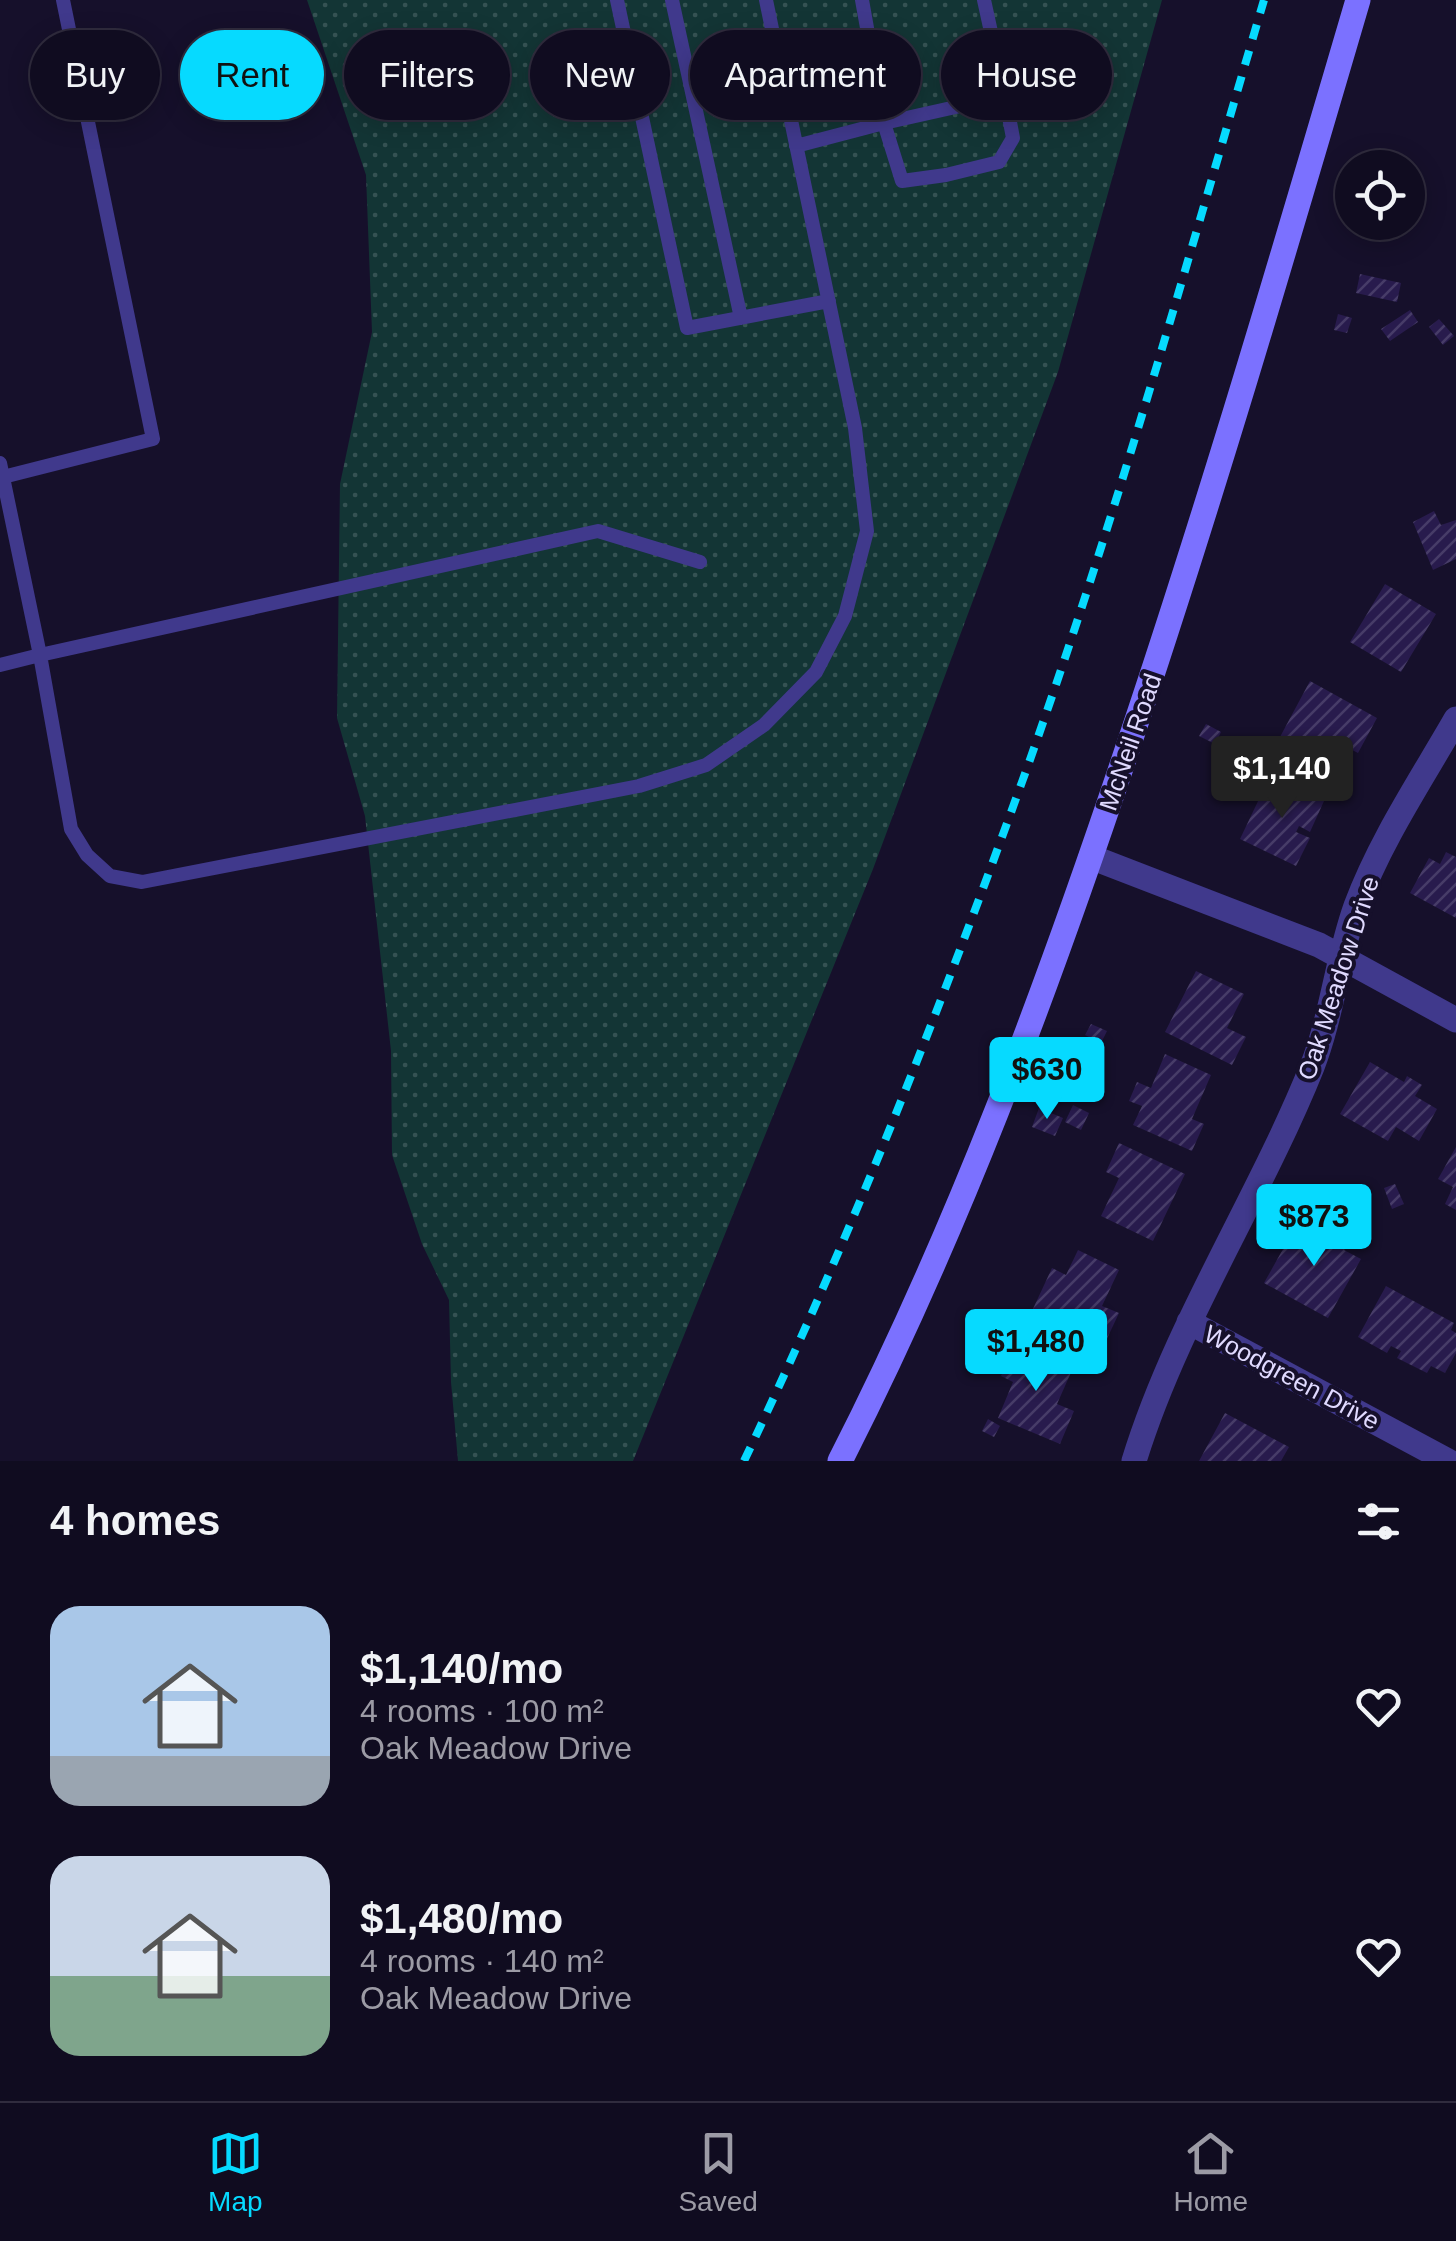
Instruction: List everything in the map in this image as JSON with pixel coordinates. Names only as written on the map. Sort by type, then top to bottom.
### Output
[{"type":"main road","name":"McNeil Road","points":[[840,1461],[894,1354],[1000,1104],[1091,857],[1175,607],[1358,0]]},
{"type":"street","name":"Oak Meadow Drive","points":[[1134,1461],[1150,1406],[1312,1066],[1356,907],[1375,862],[1456,719]]},
{"type":"street","points":[[1091,857],[1342,955],[1456,1020]]},
{"type":"street","name":"Woodgreen Drive","points":[[1190,1322],[1448,1461]]},
{"type":"lane","points":[[62,0],[153,439],[1,470],[71,829],[87,856],[110,876],[142,882],[639,786],[706,765],[764,725],[816,672],[845,616],[867,531],[855,428],[766,0]]},
{"type":"lane","points":[[617,0],[686,328],[829,301]]},
{"type":"lane","points":[[672,0],[741,318]]},
{"type":"lane","points":[[862,0],[884,123],[902,180],[946,176],[999,162],[1012,138],[1009,120]]},
{"type":"lane","points":[[984,0],[990,30]]},
{"type":"lane","points":[[796,146],[941,110]]},
{"type":"lane","points":[[0,664],[598,531],[700,562]]},
{"type":"green space","points":[[307,0],[1162,0],[1058,372],[873,869],[633,1461],[458,1461],[449,1300],[422,1244],[392,1155],[391,1051],[365,816],[337,718],[340,484],[372,332],[366,175],[347,120],[510,120],[510,30],[344,30],[344,110],[324,50],[324,30],[317,30]]},
{"type":"building","points":[[1360,274],[1401,283],[1397,302],[1356,293]]},
{"type":"building","points":[[1410,310],[1418,322],[1390,341],[1381,329]]},
{"type":"building","points":[[1338,314],[1352,318],[1347,333],[1334,330]]},
{"type":"building","points":[[1439,319],[1454,336],[1443,345],[1429,327]]},
{"type":"building","points":[[1434,511],[1441,525],[1456,520],[1456,559],[1433,570],[1413,522]]},
{"type":"building","points":[[1385,584],[1436,614],[1401,672],[1350,642]]},
{"type":"building","points":[[1310,681],[1377,718],[1358,753],[1333,740],[1316,773],[1273,750]]},
{"type":"building","points":[[1206,724],[1221,732],[1215,744],[1199,736]]},
{"type":"building","points":[[1270,776],[1324,801],[1310,832],[1299,826],[1296,832],[1310,838],[1296,866],[1240,839]]},
{"type":"building","points":[[1446,852],[1456,857],[1456,918],[1410,893],[1429,858],[1440,864]]},
{"type":"building","points":[[1196,971],[1244,994],[1227,1028],[1246,1037],[1232,1065],[1165,1032]]},
{"type":"building","points":[[1091,1024],[1107,1031],[1101,1043],[1085,1035]]},
{"type":"building","points":[[1165,1054],[1211,1075],[1192,1119],[1204,1124],[1192,1151],[1133,1125],[1142,1106],[1129,1101],[1137,1082],[1151,1088]]},
{"type":"building","points":[[1370,1062],[1404,1082],[1407,1076],[1422,1085],[1415,1096],[1437,1109],[1419,1141],[1396,1127],[1388,1141],[1340,1114]]},
{"type":"building","points":[[1073,1105],[1089,1113],[1081,1130],[1065,1122]]},
{"type":"building","points":[[1039,1108],[1063,1118],[1055,1136],[1032,1127]]},
{"type":"building","points":[[1119,1143],[1185,1174],[1153,1241],[1101,1216],[1119,1178],[1106,1172]]},
{"type":"building","points":[[1456,1147],[1456,1210],[1445,1204],[1453,1187],[1438,1179]]},
{"type":"building","points":[[1395,1184],[1404,1204],[1392,1209],[1384,1188]]},
{"type":"building","points":[[1297,1224],[1323,1239],[1331,1225],[1351,1236],[1344,1250],[1361,1259],[1328,1318],[1264,1283]]},
{"type":"building","points":[[1078,1250],[1119,1270],[1102,1306],[1119,1313],[1104,1345],[1032,1311],[1052,1268],[1066,1275]]},
{"type":"building","points":[[1386,1286],[1454,1323],[1451,1330],[1456,1333],[1456,1353],[1445,1373],[1431,1366],[1427,1373],[1397,1358],[1401,1351],[1391,1346],[1387,1353],[1358,1337]]},
{"type":"building","points":[[1015,1344],[1073,1368],[1057,1404],[1074,1411],[1060,1444],[998,1418],[1013,1382],[1001,1376]]},
{"type":"building","points":[[1225,1413],[1289,1447],[1281,1461],[1199,1461]]},
{"type":"building","points":[[988,1419],[1000,1426],[994,1437],[982,1431]]},
{"type":"railway","points":[[744,1461],[891,1125],[1022,782],[1119,491],[1264,0]]}]
